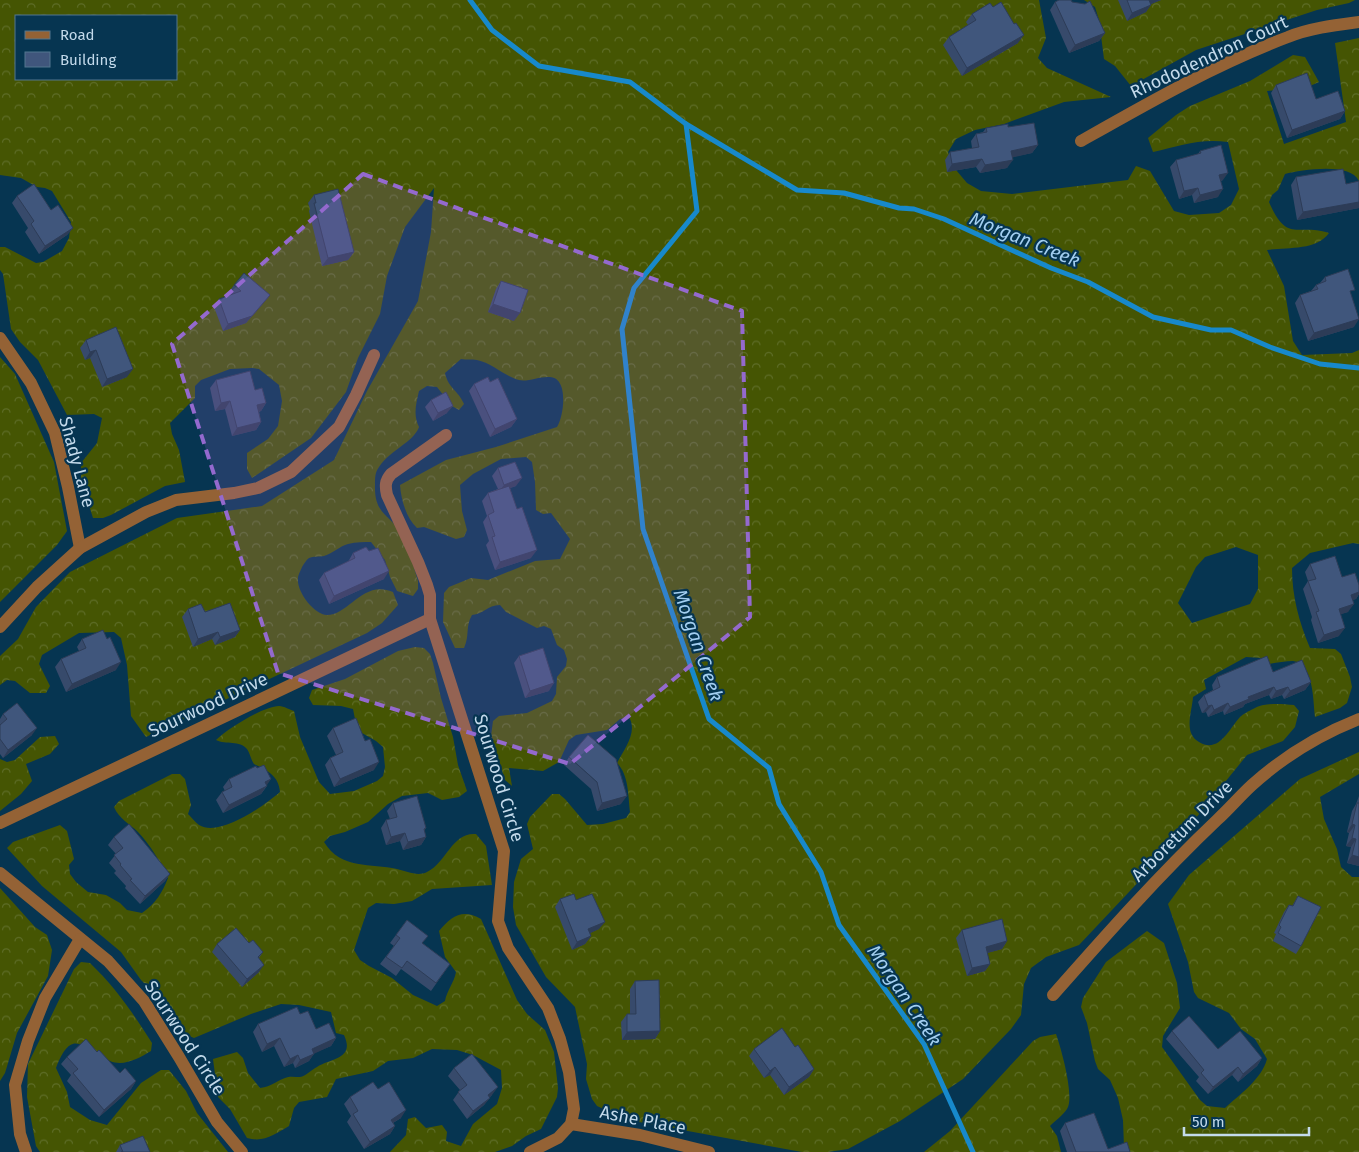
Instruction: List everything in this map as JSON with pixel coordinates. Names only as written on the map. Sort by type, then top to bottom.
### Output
[{"type":"street","name":"Rhododendron Court","points":[[1081,141],[1156,98],[1290,36],[1333,25],[1359,22]]},
{"type":"street","name":"Shady Lane","points":[[0,338],[31,383],[54,433],[68,487],[80,548]]},
{"type":"street","points":[[0,627],[36,587],[80,548],[146,512],[176,500],[258,488],[291,472],[339,427],[374,355]]},
{"type":"street","name":"Sourwood Circle","points":[[446,435],[395,470],[386,480],[385,485],[387,495],[415,554],[427,585],[430,595],[430,619],[504,851],[498,921],[508,948],[548,1008],[560,1039],[569,1072],[574,1109],[571,1124]]},
{"type":"street","name":"Sourwood Drive","points":[[0,823],[430,619]]},
{"type":"street","name":"Arboretum Drive","points":[[1053,995],[1180,855],[1253,784],[1293,754],[1336,728],[1359,719]]},
{"type":"street","name":"Sourwood Circle","points":[[0,873],[108,961],[144,1001],[179,1056],[217,1122],[242,1152]]},
{"type":"street","points":[[26,1152],[20,1134],[15,1085],[28,1041],[45,998],[80,939]]},
{"type":"street","points":[[530,1152],[558,1138],[571,1124]]},
{"type":"street","name":"Ashe Place","points":[[571,1124],[640,1135],[709,1152]]},
{"type":"highlighted area","points":[[363,174],[742,311],[750,617],[570,764],[278,673],[172,344]]},
{"type":"green space","points":[[0,0],[1039,0],[1046,38],[1038,58],[1047,68],[1111,97],[1064,102],[1004,124],[975,130],[956,139],[948,152],[956,170],[967,183],[981,191],[1012,194],[1128,180],[1136,166],[1150,171],[1174,211],[1189,215],[1219,213],[1231,205],[1239,189],[1228,142],[1199,142],[1153,152],[1148,138],[1190,106],[1250,81],[1293,55],[1305,57],[1319,82],[1310,86],[1267,91],[1284,144],[1346,122],[1335,43],[1359,38],[1359,181],[1354,175],[1336,169],[1314,169],[1285,174],[1278,190],[1272,195],[1269,202],[1275,215],[1287,228],[1329,233],[1317,243],[1301,247],[1267,250],[1284,286],[1293,341],[1302,355],[1352,353],[1359,350],[1359,544],[1353,543],[1310,553],[1292,568],[1293,589],[1297,609],[1310,648],[1335,649],[1341,654],[1352,687],[1347,703],[1340,708],[1315,717],[1309,675],[1300,663],[1293,661],[1268,664],[1262,658],[1246,657],[1204,680],[1206,689],[1193,697],[1190,722],[1191,733],[1199,742],[1206,745],[1218,743],[1241,716],[1268,704],[1294,705],[1299,711],[1295,727],[1283,741],[1247,755],[1178,840],[1079,945],[1046,957],[1031,968],[1024,984],[1021,1015],[1011,1029],[963,1079],[900,1121],[848,1149],[828,1152],[802,1152],[628,1120],[597,1106],[592,1099],[586,1079],[587,1064],[575,1007],[546,977],[516,925],[513,907],[514,882],[521,859],[533,849],[527,824],[530,817],[552,794],[559,794],[565,799],[587,825],[603,824],[626,818],[630,812],[626,780],[624,773],[617,763],[631,735],[632,729],[629,717],[620,719],[607,730],[576,735],[569,740],[559,762],[543,771],[509,768],[512,786],[505,780],[491,736],[493,721],[499,716],[527,713],[552,701],[556,694],[557,677],[566,666],[567,659],[564,650],[557,645],[551,629],[544,626],[537,628],[506,612],[500,605],[492,606],[472,615],[464,648],[455,648],[443,622],[444,593],[449,587],[471,578],[488,580],[535,561],[560,559],[570,539],[551,513],[543,514],[536,510],[532,462],[526,457],[501,459],[473,474],[460,485],[462,511],[467,530],[464,537],[456,539],[424,527],[417,528],[405,508],[400,485],[446,460],[496,447],[557,427],[562,415],[563,398],[560,384],[556,379],[546,377],[519,380],[482,362],[461,359],[445,373],[448,382],[464,404],[459,410],[452,406],[437,387],[427,386],[419,391],[416,414],[419,427],[412,437],[389,455],[379,467],[375,482],[375,495],[380,508],[402,534],[418,581],[418,589],[413,596],[397,591],[385,560],[371,542],[348,544],[324,556],[309,558],[302,567],[298,577],[300,589],[307,601],[317,611],[327,615],[342,610],[373,590],[382,589],[393,592],[398,605],[382,623],[367,633],[146,737],[131,716],[127,665],[121,638],[114,632],[79,633],[42,655],[39,664],[50,686],[46,693],[30,693],[15,681],[7,680],[0,685],[0,656],[18,639],[36,607],[70,572],[177,518],[262,506],[334,460],[367,391],[418,301],[431,232],[434,188],[405,227],[387,276],[380,314],[358,358],[346,392],[311,438],[252,478],[247,469],[247,453],[268,439],[278,426],[282,401],[279,385],[259,369],[230,369],[201,380],[195,386],[195,398],[170,423],[172,434],[179,450],[185,482],[165,486],[111,515],[103,518],[93,518],[81,480],[81,463],[97,443],[102,418],[94,414],[67,415],[38,360],[20,342],[11,329],[3,274],[0,270],[0,247],[5,247],[36,263],[43,262],[62,251],[69,238],[71,222],[52,191],[37,187],[21,178],[0,175]],"holes":[[[1236,547],[1258,555],[1258,589],[1250,604],[1192,623],[1178,603],[1196,567],[1205,557]]]},
{"type":"green space","points":[[1084,0],[1355,0],[1317,10],[1196,50],[1131,86],[1115,66],[1104,59],[1099,20],[1095,7]]},
{"type":"green space","points":[[0,357],[15,374],[54,462],[67,531],[57,545],[0,602]]},
{"type":"green space","points":[[415,647],[424,648],[430,654],[453,737],[458,765],[467,791],[459,797],[442,800],[428,793],[402,796],[388,804],[368,822],[330,836],[324,842],[339,857],[357,864],[387,867],[420,874],[427,872],[440,862],[461,838],[476,834],[486,846],[492,885],[432,889],[412,901],[394,904],[376,903],[368,908],[354,950],[360,960],[392,978],[413,995],[437,1006],[445,1001],[456,972],[445,957],[439,931],[453,918],[463,914],[481,919],[517,1000],[527,1014],[545,1030],[554,1052],[558,1088],[557,1097],[541,1129],[526,1136],[512,1146],[495,1152],[390,1152],[406,1135],[408,1119],[415,1117],[426,1128],[442,1125],[447,1132],[446,1141],[461,1146],[473,1124],[497,1104],[502,1088],[501,1070],[473,1055],[457,1050],[432,1049],[413,1058],[388,1061],[373,1071],[336,1079],[327,1097],[299,1102],[294,1108],[289,1126],[264,1139],[247,1138],[230,1109],[218,1097],[213,1059],[237,1052],[243,1058],[248,1073],[260,1088],[287,1077],[300,1077],[340,1057],[347,1049],[344,1035],[336,1033],[331,1012],[299,1005],[281,1004],[251,1014],[194,1038],[187,1035],[167,1006],[141,980],[121,952],[42,886],[7,848],[13,842],[60,825],[67,831],[74,859],[69,865],[70,874],[76,882],[88,892],[106,895],[120,903],[127,910],[142,913],[158,897],[168,878],[147,843],[116,811],[114,807],[119,801],[172,774],[180,774],[185,779],[191,805],[188,814],[199,825],[208,828],[218,827],[230,824],[253,812],[280,792],[275,778],[268,771],[254,764],[248,751],[241,744],[216,740],[246,719],[264,710],[279,706],[294,711],[300,737],[319,782],[330,794],[354,791],[377,781],[383,776],[385,767],[383,747],[362,733],[356,724],[353,709],[341,706],[313,705],[309,698],[312,690],[345,679],[398,651]]},
{"type":"green space","points":[[55,736],[59,744],[50,754],[26,764],[32,781],[21,794],[0,811],[0,759],[7,762],[15,760],[40,737]]},
{"type":"green space","points":[[1359,752],[1359,774],[1320,797],[1324,819],[1337,849],[1341,867],[1352,877],[1359,877],[1359,1152],[1127,1152],[1124,1147],[1123,1120],[1118,1098],[1110,1080],[1098,1069],[1095,1061],[1087,1023],[1081,1007],[1083,998],[1106,962],[1147,931],[1164,943],[1177,983],[1180,1008],[1163,1036],[1162,1047],[1200,1100],[1207,1106],[1225,1108],[1243,1092],[1255,1080],[1267,1059],[1255,1039],[1241,1029],[1229,1013],[1198,998],[1194,992],[1188,962],[1168,904],[1189,875],[1300,779]]},
{"type":"green space","points":[[0,888],[35,927],[47,935],[52,950],[48,976],[17,1033],[5,1073],[0,1081]]},
{"type":"green space","points":[[81,962],[90,963],[116,991],[152,1043],[151,1051],[131,1061],[121,1063],[115,1063],[101,1057],[80,1044],[68,1047],[56,1068],[67,1092],[70,1107],[90,1120],[107,1125],[141,1083],[161,1070],[169,1070],[186,1091],[197,1113],[228,1152],[40,1152],[36,1146],[27,1097],[28,1064],[74,969]]},
{"type":"green space","points":[[1056,1034],[1066,1072],[1069,1094],[1067,1109],[1050,1126],[1057,1136],[1061,1152],[924,1152],[950,1131],[1033,1041],[1040,1037]]},
{"type":"building","points":[[1071,0],[1072,2],[1085,4],[1090,1],[1105,33],[1075,45],[1055,2]]},
{"type":"building","points":[[1127,0],[1149,0],[1151,5],[1132,13]]},
{"type":"building","points":[[1001,2],[1014,24],[1016,23],[1024,35],[967,68],[949,37],[976,20],[972,14],[990,3],[993,7]]},
{"type":"building","points":[[1307,73],[1316,99],[1338,91],[1345,111],[1292,130],[1276,85]]},
{"type":"building","points":[[1034,123],[1038,145],[1011,151],[1013,160],[985,165],[982,159],[952,164],[950,152],[979,147],[976,134],[987,132],[986,128],[1008,124],[1008,127]]},
{"type":"building","points":[[1221,145],[1228,173],[1219,175],[1223,189],[1200,195],[1198,188],[1184,191],[1176,160]]},
{"type":"building","points":[[1343,169],[1346,184],[1359,181],[1359,202],[1303,212],[1296,177]]},
{"type":"building","points":[[34,184],[51,210],[58,205],[73,228],[45,246],[31,224],[34,221],[17,196]]},
{"type":"building","points":[[338,189],[354,252],[328,258],[314,203],[316,203],[314,195]]},
{"type":"building","points":[[1348,269],[1355,290],[1350,291],[1359,319],[1314,333],[1300,295],[1318,289],[1316,285],[1326,281],[1325,277]]},
{"type":"building","points":[[244,273],[270,295],[252,316],[228,324],[219,299],[241,291],[234,285]]},
{"type":"building","points":[[501,281],[528,290],[520,313],[493,304]]},
{"type":"building","points":[[116,327],[133,369],[107,379],[96,350],[90,352],[86,340]]},
{"type":"building","points":[[250,371],[255,390],[262,388],[266,403],[257,405],[261,422],[237,428],[230,401],[221,403],[216,380]]},
{"type":"building","points":[[488,377],[490,382],[498,378],[517,419],[495,429],[474,384]]},
{"type":"building","points":[[446,392],[453,406],[438,413],[431,400]]},
{"type":"building","points":[[515,462],[522,478],[504,485],[498,468]]},
{"type":"building","points":[[509,486],[517,509],[522,507],[537,550],[500,562],[492,537],[495,536],[488,515],[494,512],[488,493]]},
{"type":"building","points":[[366,547],[369,551],[378,548],[389,571],[334,596],[324,573],[355,558],[353,553]]},
{"type":"building","points":[[1335,556],[1342,577],[1355,573],[1359,592],[1351,595],[1354,604],[1339,609],[1345,628],[1324,635],[1316,612],[1319,611],[1308,581],[1316,579],[1310,564]]},
{"type":"building","points":[[230,603],[240,630],[220,637],[218,632],[198,639],[188,609],[201,604],[205,612]]},
{"type":"building","points":[[103,630],[107,639],[110,637],[121,662],[72,684],[61,659],[86,648],[82,639]]},
{"type":"building","points":[[543,648],[554,683],[530,691],[519,656]]},
{"type":"building","points":[[1267,656],[1273,672],[1302,660],[1311,682],[1290,691],[1288,687],[1276,691],[1274,687],[1248,697],[1249,699],[1230,707],[1228,703],[1214,710],[1212,705],[1208,706],[1204,695],[1220,687],[1217,677]]},
{"type":"building","points":[[17,703],[37,728],[8,750],[0,739],[0,725],[7,719],[3,714]]},
{"type":"building","points":[[356,718],[365,741],[370,739],[379,762],[340,779],[330,758],[343,752],[333,728]]},
{"type":"building","points":[[588,735],[616,759],[627,796],[602,803],[597,782],[569,757]]},
{"type":"building","points":[[264,765],[271,779],[265,782],[267,786],[229,805],[222,792],[232,787],[229,779],[256,766],[257,768]]},
{"type":"building","points":[[417,796],[426,828],[424,829],[426,837],[408,842],[405,833],[391,837],[386,820],[397,817],[393,803]]},
{"type":"building","points":[[1357,803],[1359,803],[1359,857],[1352,855],[1356,839],[1352,838],[1355,825],[1352,824]]},
{"type":"building","points":[[129,824],[170,874],[145,896],[130,880],[132,879],[114,855],[123,848],[114,837]]},
{"type":"building","points":[[574,894],[576,900],[592,894],[605,922],[588,929],[591,936],[577,942],[560,899]]},
{"type":"building","points":[[1298,896],[1321,907],[1301,946],[1278,933],[1281,927],[1279,925],[1289,905],[1293,906]]},
{"type":"building","points":[[1002,919],[1007,941],[986,947],[990,964],[972,968],[962,930]]},
{"type":"building","points":[[407,920],[428,936],[422,943],[450,964],[436,983],[407,961],[402,968],[386,957],[400,938],[396,935]]},
{"type":"building","points":[[236,928],[249,943],[253,940],[263,952],[258,957],[264,965],[247,979],[217,944]]},
{"type":"building","points":[[659,980],[660,1031],[627,1032],[627,1014],[636,1014],[635,981]]},
{"type":"building","points":[[297,1007],[300,1014],[308,1011],[316,1029],[329,1023],[336,1038],[312,1049],[314,1054],[300,1060],[298,1055],[290,1059],[280,1038],[267,1044],[258,1024]]},
{"type":"building","points":[[1189,1016],[1218,1049],[1240,1031],[1262,1058],[1243,1074],[1238,1067],[1213,1087],[1201,1073],[1204,1070],[1172,1031]]},
{"type":"building","points":[[782,1028],[795,1047],[798,1045],[814,1069],[789,1087],[775,1067],[770,1071],[754,1049]]},
{"type":"building","points":[[86,1039],[120,1073],[125,1068],[136,1081],[104,1110],[73,1073],[78,1069],[67,1057]]},
{"type":"building","points":[[472,1054],[498,1087],[488,1095],[490,1098],[473,1111],[458,1092],[467,1085],[454,1068]]},
{"type":"building","points":[[373,1082],[378,1089],[389,1082],[406,1110],[391,1120],[395,1126],[370,1142],[353,1114],[358,1111],[350,1097]]},
{"type":"building","points":[[1094,1113],[1108,1149],[1127,1142],[1130,1152],[1076,1152],[1065,1123]]},
{"type":"building","points":[[143,1136],[150,1152],[123,1152],[120,1145]]},
{"type":"waterway","name":"Morgan Creek","points":[[470,0],[492,30],[539,66],[630,82],[686,124],[697,211],[634,288],[622,329],[643,529],[709,719],[769,768],[779,804],[821,872],[839,925],[924,1044],[973,1152]]},
{"type":"waterway","name":"Morgan Creek","points":[[686,124],[797,190],[844,193],[899,208],[914,209],[944,219],[1051,268],[1088,282],[1153,317],[1211,330],[1231,330],[1270,347],[1320,364],[1359,368]]}]
